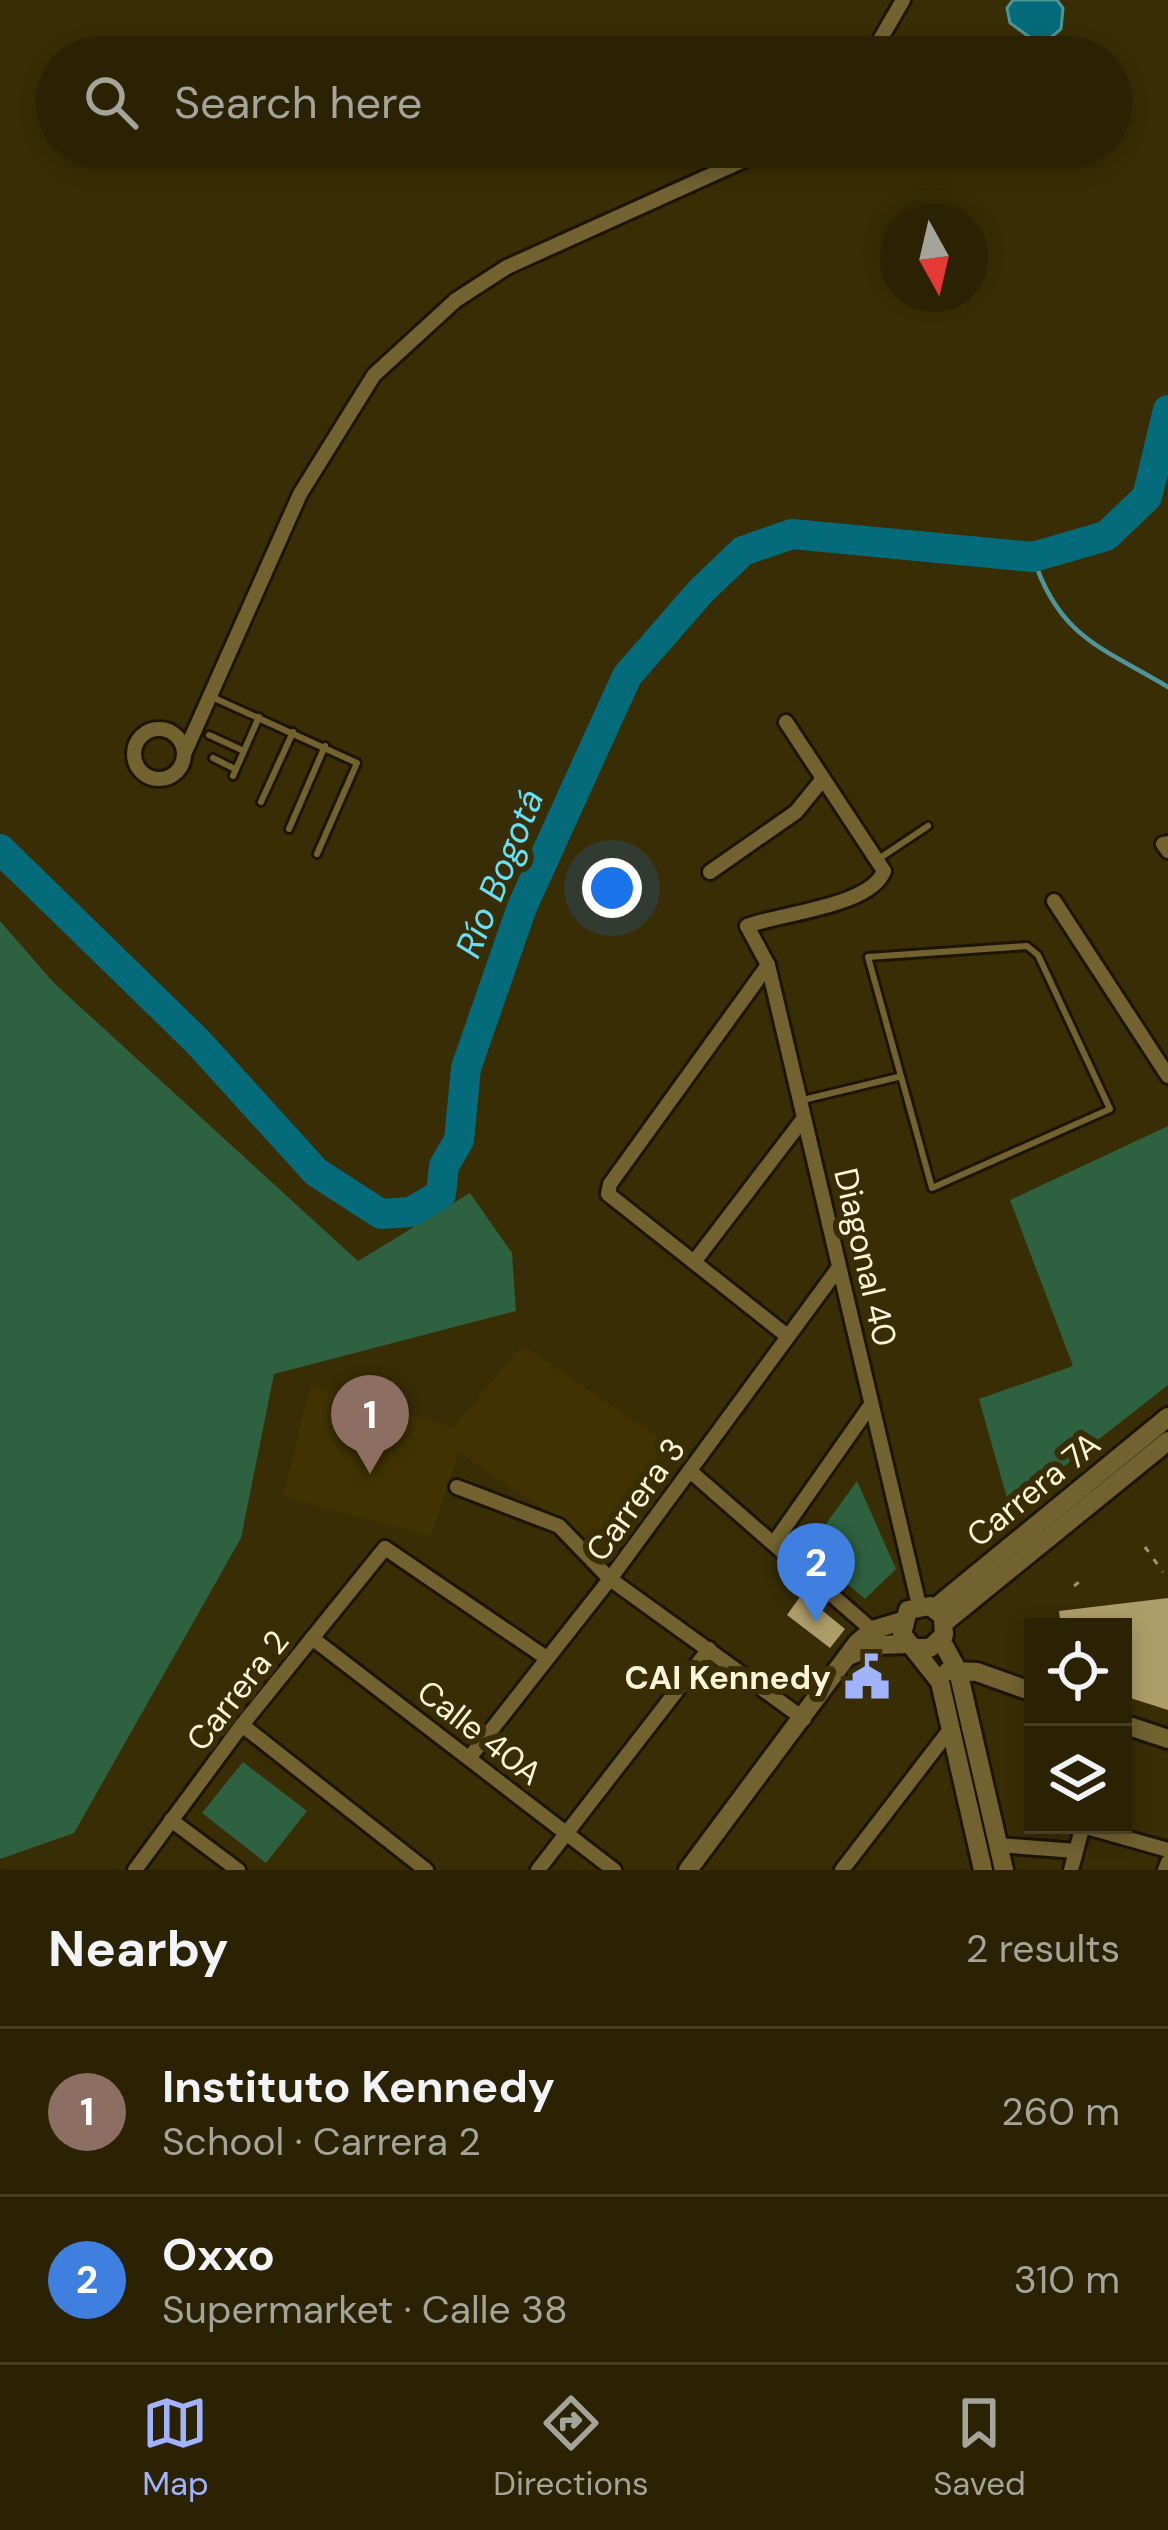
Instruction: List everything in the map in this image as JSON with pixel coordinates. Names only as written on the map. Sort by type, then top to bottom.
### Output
[{"type":"main road","name":"Carrera 7A","points":[[935,1619],[1168,1417]]},
{"type":"main road","name":"Carrera 7A","points":[[935,1619],[1168,1441]]},
{"type":"main road","points":[[688,1870],[804,1719],[844,1658],[872,1630],[902,1621],[935,1619]]},
{"type":"main road","points":[[844,1658],[876,1646],[912,1646],[935,1619]]},
{"type":"main road","name":"Diagonal 40","points":[[935,1619],[958,1671],[1004,1870]]},
{"type":"main road","points":[[902,1621],[912,1646],[932,1666],[952,1727],[983,1870]]},
{"type":"main road","points":[[932,1666],[985,1674],[1024,1689]]},
{"type":"main road","points":[[1129,1726],[1168,1739]]},
{"type":"street","points":[[882,36],[903,0]]},
{"type":"street","points":[[184,752],[300,494],[338,426],[374,376],[414,337],[507,267],[726,168]]},
{"type":"street","points":[[786,722],[880,858]]},
{"type":"street","points":[[710,872],[796,812],[822,780]]},
{"type":"street","name":"Diagonal 40","points":[[880,858],[880,881],[849,902],[805,908],[747,926],[768,965],[870,1406],[935,1619]]},
{"type":"street","points":[[1054,901],[1168,1076]]},
{"type":"street","points":[[768,965],[610,1184],[608,1194],[786,1335]]},
{"type":"street","points":[[694,1262],[804,1118]]},
{"type":"street","name":"Carrera 3","points":[[470,1757],[610,1579],[837,1270]]},
{"type":"street","points":[[776,1540],[870,1406]]},
{"type":"street","points":[[690,1471],[776,1540],[872,1630]]},
{"type":"street","points":[[457,1487],[559,1526],[610,1579],[804,1719]]},
{"type":"street","name":"Carrera 2","points":[[135,1870],[242,1725],[385,1548],[545,1658]]},
{"type":"street","name":"Calle 40A","points":[[312,1638],[614,1870]]},
{"type":"street","points":[[538,1870],[709,1649]]},
{"type":"street","points":[[242,1725],[426,1870]]},
{"type":"street","points":[[842,1870],[952,1727]]},
{"type":"street","points":[[171,1820],[238,1870]]},
{"type":"street","points":[[1071,1870],[1081,1834]]},
{"type":"street","points":[[1111,1834],[1168,1850]]},
{"type":"street","points":[[998,1845],[1076,1851]]},
{"type":"lane","points":[[208,696],[354,760],[357,768],[317,854]]},
{"type":"lane","points":[[213,758],[234,773],[260,717]]},
{"type":"lane","points":[[261,802],[293,732]]},
{"type":"lane","points":[[209,735],[244,752]]},
{"type":"lane","points":[[289,830],[325,746]]},
{"type":"lane","points":[[880,858],[928,826]]},
{"type":"lane","points":[[1027,946],[1038,956],[1111,1102],[1102,1113],[932,1188],[898,1077],[868,957],[1027,946]]},
{"type":"lane","points":[[801,1100],[898,1077]]},
{"type":"path","points":[[1145,1547],[1163,1572]]},
{"type":"path","points":[[1073,1586],[1084,1578]]},
{"type":"shaded area","points":[[522,1345],[671,1446],[604,1550],[459,1452],[431,1536],[283,1497],[310,1386],[454,1427]]},
{"type":"green space","points":[[0,921],[54,983],[358,1261],[470,1193],[512,1253],[516,1311],[274,1374],[241,1538],[74,1833],[0,1859]]},
{"type":"green space","points":[[1168,1126],[1168,1385],[1010,1509],[979,1399],[1073,1366],[1010,1200]]},
{"type":"green space","points":[[857,1481],[896,1569],[865,1599],[807,1550]]},
{"type":"green space","points":[[243,1762],[307,1811],[266,1863],[202,1813]]},
{"type":"water","points":[[1013,0],[1057,0],[1063,8],[1061,29],[1053,36],[1028,36],[1010,23],[1007,8]]},
{"type":"building","points":[[802,1594],[845,1629],[830,1648],[787,1615]]},
{"type":"building","points":[[1168,1598],[1168,1710],[1132,1699],[1132,1618],[1060,1618],[1059,1611]]},
{"type":"waterway","name":"Río Bogotá","points":[[0,849],[198,1042],[316,1172],[381,1214],[411,1212],[441,1194],[444,1166],[459,1140],[466,1068],[522,907],[627,676],[701,591],[743,551],[792,534],[1033,557],[1106,536],[1147,497],[1168,410]]},
{"type":"waterway","points":[[1033,557],[1069,623],[1168,687]]},
{"type":"place","name":"Instituto Kennedy","points":[[370,1474]]},
{"type":"place","name":"Oxxo","points":[[816,1622]]},
{"type":"place","name":"CAI Kennedy","points":[[867,1677]]}]
